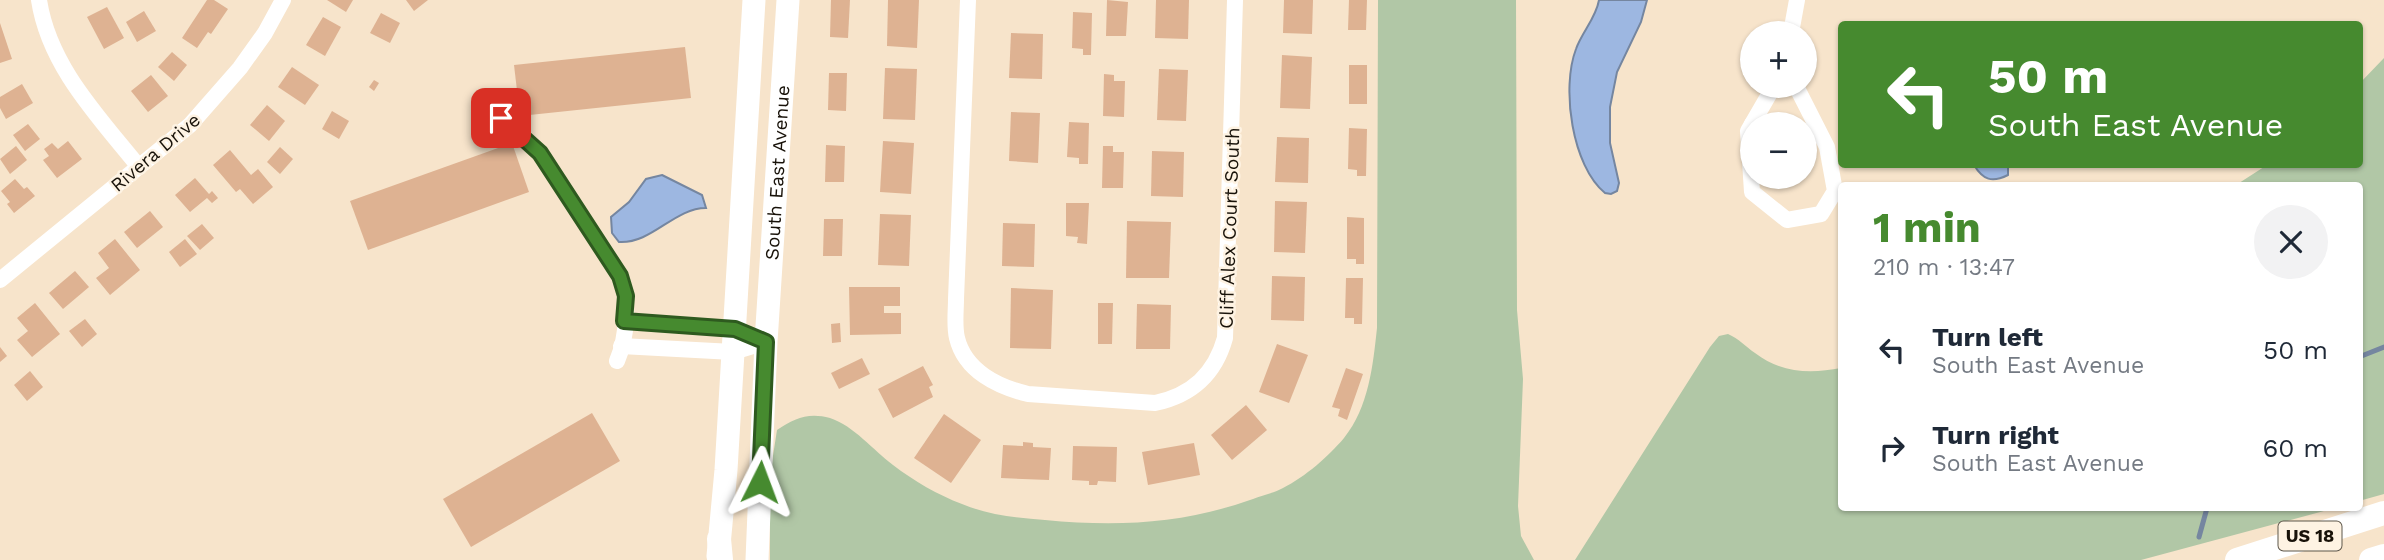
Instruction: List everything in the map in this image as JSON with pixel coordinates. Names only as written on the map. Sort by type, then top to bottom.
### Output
[{"type":"main road","name":"South East Avenue","points":[[719,553],[754,0]]},
{"type":"main road","name":"South East Avenue","points":[[757,560],[766,342],[788,0]]},
{"type":"main road","name":"US 18","points":[[2237,560],[2384,513]]},
{"type":"main road","points":[[2371,560],[2384,556]]},
{"type":"street","points":[[40,0],[50,39],[66,73],[139,167]]},
{"type":"street","name":"Rivera Drive","points":[[0,281],[190,125],[224,90],[265,33],[283,0]]},
{"type":"street","name":"Cliff Alex Court South","points":[[968,0],[956,299],[957,338],[961,349],[979,372],[1010,390],[1028,394],[1155,403],[1175,399],[1197,385],[1220,357],[1226,338],[1235,0]]},
{"type":"street","points":[[1793,21],[1797,0]]},
{"type":"street","points":[[494,113],[540,153],[620,276],[626,296],[619,354],[734,340]]},
{"type":"street","points":[[1752,189],[1752,192],[1787,220],[1821,214],[1835,191],[1828,147],[1817,126]]},
{"type":"street","points":[[624,321],[734,340],[766,342]]},
{"type":"green space","points":[[1378,0],[1516,0],[1517,310],[1523,379],[1518,506],[1521,536],[1534,560],[770,560],[770,475],[777,430],[796,419],[808,416],[822,416],[839,422],[901,471],[944,496],[982,511],[1034,519],[1124,523],[1201,514],[1280,490],[1324,459],[1344,438],[1359,413],[1371,371],[1377,328]]},
{"type":"green space","points":[[2384,58],[2384,494],[2363,500],[2363,182],[2241,182],[2262,168],[2363,168],[2363,80]]},
{"type":"green space","points":[[1728,334],[1765,360],[1785,368],[1807,371],[1838,368],[1838,511],[2324,511],[2141,560],[1575,560],[1719,336]]},
{"type":"water","points":[[1599,0],[1647,0],[1641,22],[1617,72],[1610,107],[1610,143],[1619,183],[1617,191],[1611,194],[1605,193],[1584,165],[1572,125],[1570,105],[1572,65],[1576,49]]},
{"type":"water","points":[[1976,168],[2008,168],[2008,175],[1997,179],[1988,179]]},
{"type":"water","points":[[662,175],[702,195],[706,208],[684,214],[642,238],[619,242],[612,233],[611,217],[629,202],[646,179]]},
{"type":"building","points":[[207,0],[214,0],[228,9],[211,34],[208,32],[197,48],[182,38]]},
{"type":"building","points":[[327,0],[353,0],[346,12]]},
{"type":"building","points":[[406,0],[428,0],[414,11]]},
{"type":"building","points":[[831,0],[850,0],[848,38],[830,37]]},
{"type":"building","points":[[888,0],[919,0],[917,48],[887,46]]},
{"type":"building","points":[[1107,0],[1128,2],[1126,36],[1106,36]]},
{"type":"building","points":[[1156,0],[1189,0],[1188,39],[1155,38]]},
{"type":"building","points":[[1284,0],[1313,0],[1312,34],[1283,33]]},
{"type":"building","points":[[1349,0],[1367,0],[1366,30],[1348,30]]},
{"type":"building","points":[[107,7],[124,38],[104,49],[87,17]]},
{"type":"building","points":[[144,11],[156,31],[137,42],[126,22]]},
{"type":"building","points":[[1073,12],[1092,13],[1091,55],[1083,55],[1083,49],[1072,48]]},
{"type":"building","points":[[381,13],[400,23],[390,43],[370,33]]},
{"type":"building","points":[[323,17],[341,27],[325,56],[306,45]]},
{"type":"building","points":[[0,23],[12,59],[0,63]]},
{"type":"building","points":[[1011,33],[1043,34],[1042,79],[1009,78]]},
{"type":"building","points":[[685,47],[691,98],[520,116],[514,65]]},
{"type":"building","points":[[172,52],[187,65],[174,81],[158,67]]},
{"type":"building","points":[[1282,55],[1312,57],[1310,109],[1280,108]]},
{"type":"building","points":[[1349,65],[1367,65],[1367,104],[1349,104]]},
{"type":"building","points":[[292,67],[319,85],[305,105],[278,87]]},
{"type":"building","points":[[885,68],[917,69],[915,120],[883,119]]},
{"type":"building","points":[[1159,69],[1188,70],[1186,121],[1157,120]]},
{"type":"building","points":[[829,73],[847,73],[846,111],[828,110]]},
{"type":"building","points":[[1104,74],[1114,75],[1114,81],[1125,81],[1124,117],[1103,116]]},
{"type":"building","points":[[151,75],[168,96],[148,112],[131,91]]},
{"type":"building","points":[[374,80],[379,83],[374,91],[369,87]]},
{"type":"building","points":[[22,84],[33,103],[6,119],[0,108],[0,97]]},
{"type":"building","points":[[267,105],[285,121],[269,141],[250,125]]},
{"type":"building","points":[[332,111],[349,121],[339,139],[322,129]]},
{"type":"building","points":[[1011,112],[1040,113],[1038,163],[1009,161]]},
{"type":"building","points":[[1069,122],[1089,123],[1088,164],[1079,164],[1079,158],[1067,157]]},
{"type":"building","points":[[28,124],[40,139],[25,151],[13,135]]},
{"type":"building","points":[[1349,128],[1367,129],[1366,176],[1357,176],[1357,170],[1348,169]]},
{"type":"building","points":[[1277,137],[1309,138],[1308,183],[1275,182]]},
{"type":"building","points":[[68,141],[82,159],[57,178],[43,160],[49,156],[44,149],[52,143],[58,149]]},
{"type":"building","points":[[883,141],[914,143],[911,194],[880,192]]},
{"type":"building","points":[[512,143],[529,192],[368,250],[350,201]]},
{"type":"building","points":[[826,145],[845,146],[844,182],[825,182]]},
{"type":"building","points":[[16,146],[27,160],[10,174],[0,159]]},
{"type":"building","points":[[1103,146],[1113,146],[1113,152],[1124,152],[1123,188],[1102,188]]},
{"type":"building","points":[[280,147],[293,159],[280,174],[267,162]]},
{"type":"building","points":[[230,150],[251,175],[258,169],[273,187],[253,204],[240,189],[236,192],[213,165]]},
{"type":"building","points":[[1152,151],[1184,152],[1183,197],[1151,196]]},
{"type":"building","points":[[195,178],[209,194],[212,191],[218,198],[212,203],[207,198],[190,212],[175,195]]},
{"type":"building","points":[[15,179],[35,196],[14,213],[7,204],[10,202],[1,191]]},
{"type":"building","points":[[1275,201],[1307,202],[1305,253],[1274,252]]},
{"type":"building","points":[[1066,203],[1089,203],[1087,244],[1077,243],[1078,237],[1066,236]]},
{"type":"building","points":[[150,211],[163,227],[137,248],[124,232]]},
{"type":"building","points":[[880,214],[911,215],[909,266],[878,265]]},
{"type":"building","points":[[1347,217],[1364,218],[1364,264],[1356,264],[1356,259],[1347,259]]},
{"type":"building","points":[[824,219],[843,219],[842,256],[823,256]]},
{"type":"building","points":[[1127,221],[1171,222],[1169,278],[1126,278]]},
{"type":"building","points":[[1003,223],[1035,224],[1034,267],[1002,266]]},
{"type":"building","points":[[202,224],[214,238],[200,250],[187,236]]},
{"type":"building","points":[[115,239],[140,270],[110,295],[96,278],[109,268],[98,253]]},
{"type":"building","points":[[185,239],[197,254],[180,267],[169,252]]},
{"type":"building","points":[[75,271],[89,287],[63,309],[49,293]]},
{"type":"building","points":[[1272,276],[1305,277],[1304,321],[1271,320]]},
{"type":"building","points":[[1346,278],[1363,278],[1362,324],[1354,324],[1354,318],[1345,318]]},
{"type":"building","points":[[849,287],[900,287],[900,306],[884,306],[884,313],[901,313],[901,334],[850,335]]},
{"type":"building","points":[[1011,288],[1053,290],[1051,349],[1010,348]]},
{"type":"building","points":[[35,303],[60,334],[32,357],[17,340],[28,331],[17,318]]},
{"type":"building","points":[[1098,303],[1113,303],[1112,344],[1098,344]]},
{"type":"building","points":[[1137,304],[1171,305],[1170,349],[1136,349]]},
{"type":"building","points":[[85,319],[97,334],[82,347],[69,331]]},
{"type":"building","points":[[840,323],[841,342],[832,343],[831,324]]},
{"type":"building","points":[[1277,344],[1308,355],[1289,403],[1259,392]]},
{"type":"building","points":[[0,347],[7,356],[0,362]]},
{"type":"building","points":[[862,358],[870,374],[839,389],[831,373]]},
{"type":"building","points":[[923,366],[933,385],[929,387],[933,397],[893,418],[878,389]]},
{"type":"building","points":[[1346,368],[1363,374],[1347,420],[1338,416],[1340,409],[1332,407]]},
{"type":"building","points":[[30,371],[43,387],[27,401],[14,385]]},
{"type":"building","points":[[1246,405],[1267,430],[1232,460],[1211,435]]},
{"type":"building","points":[[592,413],[620,461],[471,547],[443,499]]},
{"type":"building","points":[[944,414],[981,440],[951,483],[914,458]]},
{"type":"building","points":[[1023,442],[1033,443],[1033,447],[1051,448],[1049,480],[1001,478],[1003,445],[1023,446]]},
{"type":"building","points":[[1194,443],[1200,475],[1148,485],[1142,452]]},
{"type":"building","points":[[1073,446],[1117,447],[1116,482],[1098,481],[1097,485],[1089,485],[1089,481],[1072,480]]},
{"type":"waterway","points":[[2363,355],[2384,347]]},
{"type":"waterway","points":[[2199,537],[2206,511]]},
{"type":"route","points":[[501,118],[540,153],[620,276],[626,296],[624,321],[735,329],[766,342],[760,482]]}]
